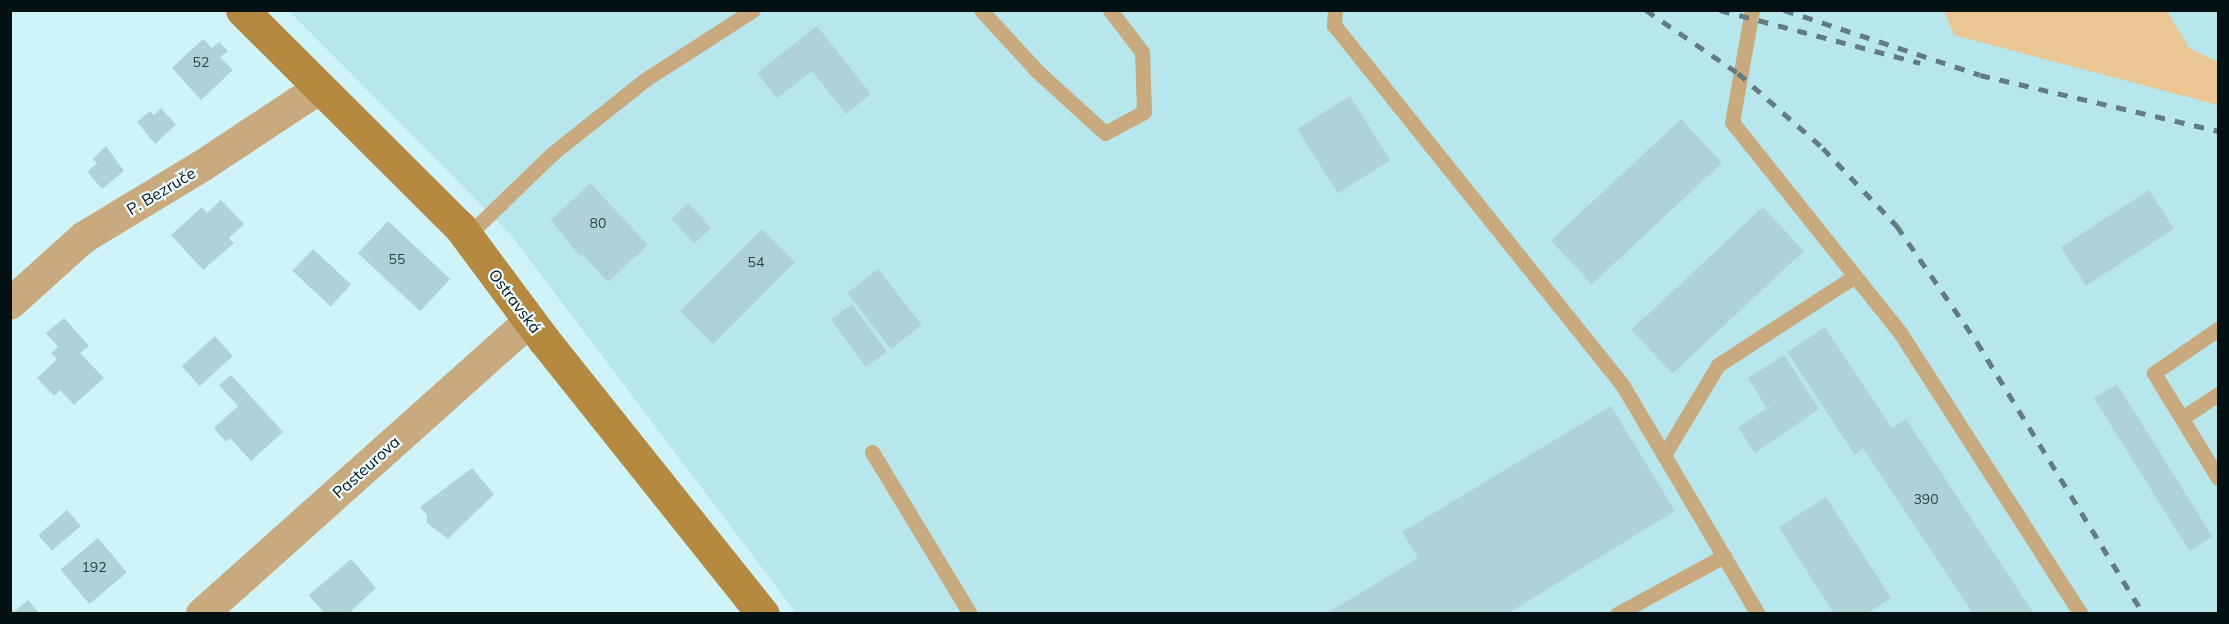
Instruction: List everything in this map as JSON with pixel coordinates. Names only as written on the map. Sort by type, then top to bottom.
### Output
[{"type":"street","name":"Ostravská","points":[[242,10],[466,237],[763,614]]},
{"type":"street","name":"P. Bezruče","points":[[10,304],[82,238],[202,166],[320,88]]},
{"type":"street","name":"Pasteurova","points":[[202,614],[530,321]]},
{"type":"lane","points":[[466,237],[553,153],[646,79],[753,10]]},
{"type":"lane","points":[[981,10],[1037,71],[1105,133],[1144,112],[1142,52],[1110,10]]},
{"type":"lane","points":[[1335,10],[1334,25],[1623,386],[1758,614]]},
{"type":"lane","points":[[1752,10],[1738,73],[1732,122],[1901,334],[2081,614]]},
{"type":"lane","points":[[1664,454],[1718,365],[1855,276]]},
{"type":"lane","points":[[2218,329],[2154,373],[2218,478]]},
{"type":"lane","points":[[2182,418],[2218,394]]},
{"type":"lane","points":[[872,452],[970,614]]},
{"type":"lane","points":[[1617,614],[1724,556]]},
{"type":"shaded area","points":[[289,11],[2218,11],[2218,613],[796,613],[511,235]]},
{"type":"shaded area","points":[[1944,11],[2167,11],[2189,48],[2218,62],[2218,105],[1954,35]]},
{"type":"building","points":[[817,26],[871,94],[846,114],[812,71],[777,98],[757,73]]},
{"type":"building","points":[[203,39],[212,48],[219,42],[228,51],[220,57],[233,70],[201,100],[172,68]]},
{"type":"building","points":[[1350,96],[1390,160],[1338,193],[1297,129]]},
{"type":"building","points":[[161,108],[176,125],[155,144],[137,122],[150,111],[154,115]]},
{"type":"building","points":[[1681,119],[1722,163],[1592,284],[1551,240]]},
{"type":"building","points":[[106,146],[124,171],[102,189],[87,172],[97,163],[93,159]]},
{"type":"building","points":[[590,183],[648,245],[608,282],[582,254],[580,256],[551,220]]},
{"type":"building","points":[[2149,190],[2174,229],[2086,286],[2061,247]]},
{"type":"building","points":[[221,200],[244,224],[229,238],[234,243],[203,270],[171,235],[202,207],[207,213]]},
{"type":"building","points":[[688,203],[711,228],[694,244],[671,219]]},
{"type":"building","points":[[1763,207],[1804,251],[1672,374],[1631,330]]},
{"type":"building","points":[[388,221],[450,279],[420,311],[358,253]]},
{"type":"building","points":[[762,229],[795,262],[713,344],[680,311]]},
{"type":"building","points":[[313,249],[351,284],[331,306],[293,271]]},
{"type":"building","points":[[878,269],[922,325],[891,349],[847,293]]},
{"type":"building","points":[[852,304],[887,352],[866,367],[831,319]]},
{"type":"building","points":[[64,318],[89,346],[80,353],[104,378],[74,405],[60,390],[54,396],[37,378],[57,359],[51,353],[58,347],[46,333]]},
{"type":"building","points":[[1825,327],[1892,428],[1906,419],[2034,614],[1973,614],[1863,448],[1855,455],[1787,352]]},
{"type":"building","points":[[215,336],[233,356],[200,386],[182,366]]},
{"type":"building","points":[[1784,355],[1819,409],[1755,453],[1738,428],[1785,395],[1766,407],[1748,378]]},
{"type":"building","points":[[231,375],[283,432],[251,461],[230,438],[226,442],[214,428],[238,406],[219,385]]},
{"type":"building","points":[[2117,384],[2212,537],[2189,551],[2094,398]]},
{"type":"building","points":[[1611,406],[1675,511],[1507,614],[1326,614],[1418,558],[1402,532]]},
{"type":"building","points":[[472,468],[494,494],[448,539],[427,523],[427,515],[420,507]]},
{"type":"building","points":[[1826,497],[1891,598],[1866,614],[1834,614],[1779,527]]},
{"type":"building","points":[[67,510],[81,526],[52,551],[38,535]]},
{"type":"building","points":[[98,538],[127,572],[89,604],[60,569]]},
{"type":"building","points":[[351,559],[376,588],[348,614],[325,614],[309,595]]},
{"type":"building","points":[[28,600],[40,614],[10,614],[10,608],[14,612]]},
{"type":"railway","points":[[1646,10],[1738,73],[1823,148],[1897,226],[1977,342],[2144,614]]},
{"type":"railway","points":[[1720,10],[1920,63]]},
{"type":"railway","points":[[1784,10],[1980,75],[2218,131]]}]
